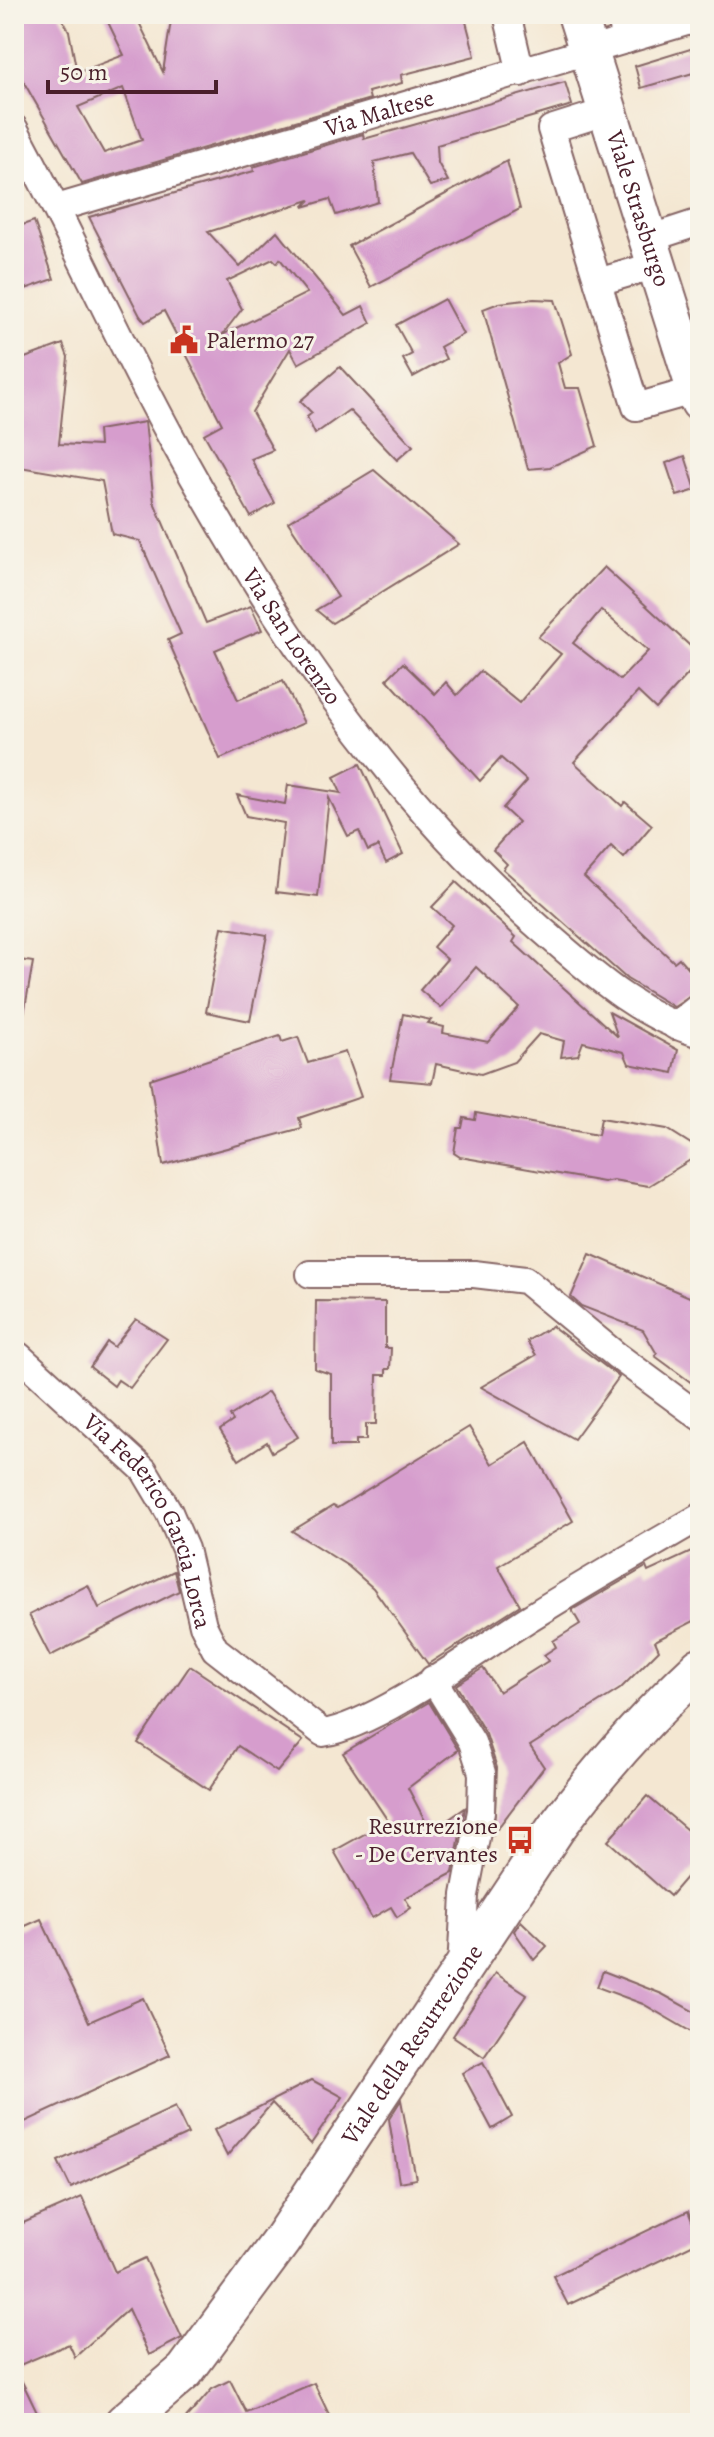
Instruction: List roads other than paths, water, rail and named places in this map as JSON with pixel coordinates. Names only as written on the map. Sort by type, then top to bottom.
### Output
[{"type":"street","points":[[507,14],[521,73]]},
{"type":"street","name":"Viale Strasburgo","points":[[577,14],[698,396]]},
{"type":"street","points":[[620,14],[626,40]]},
{"type":"street","name":"Via Maltese","points":[[57,208],[700,18]]},
{"type":"street","points":[[608,111],[551,129],[636,407],[698,396]]},
{"type":"street","name":"Via San Lorenzo","points":[[14,128],[168,433],[271,608],[350,720],[425,814],[485,877],[632,1005],[687,1030]]},
{"type":"street","points":[[598,282],[700,222]]},
{"type":"street","points":[[687,1030],[700,1006]]},
{"type":"street","points":[[310,1274],[474,1274],[525,1280],[616,1355],[700,1417]]},
{"type":"street","name":"Via Federico Garcia Lorca","points":[[19,1356],[144,1470],[169,1512],[185,1549],[203,1625],[215,1649],[323,1733],[343,1730],[433,1679],[560,1598],[700,1517]]},
{"type":"street","name":"Viale della Resurrezione","points":[[124,2423],[185,2371],[281,2241],[461,1970],[593,1779],[641,1722],[700,1667]]},
{"type":"street","points":[[433,1679],[472,1742],[482,1773],[481,1811],[465,1895],[461,1970]]},
{"type":"place","name":"Palermo 27","points":[[184,340]]},
{"type":"place","name":"Resurrezione - De Cervantes","points":[[520,1840]]}]
